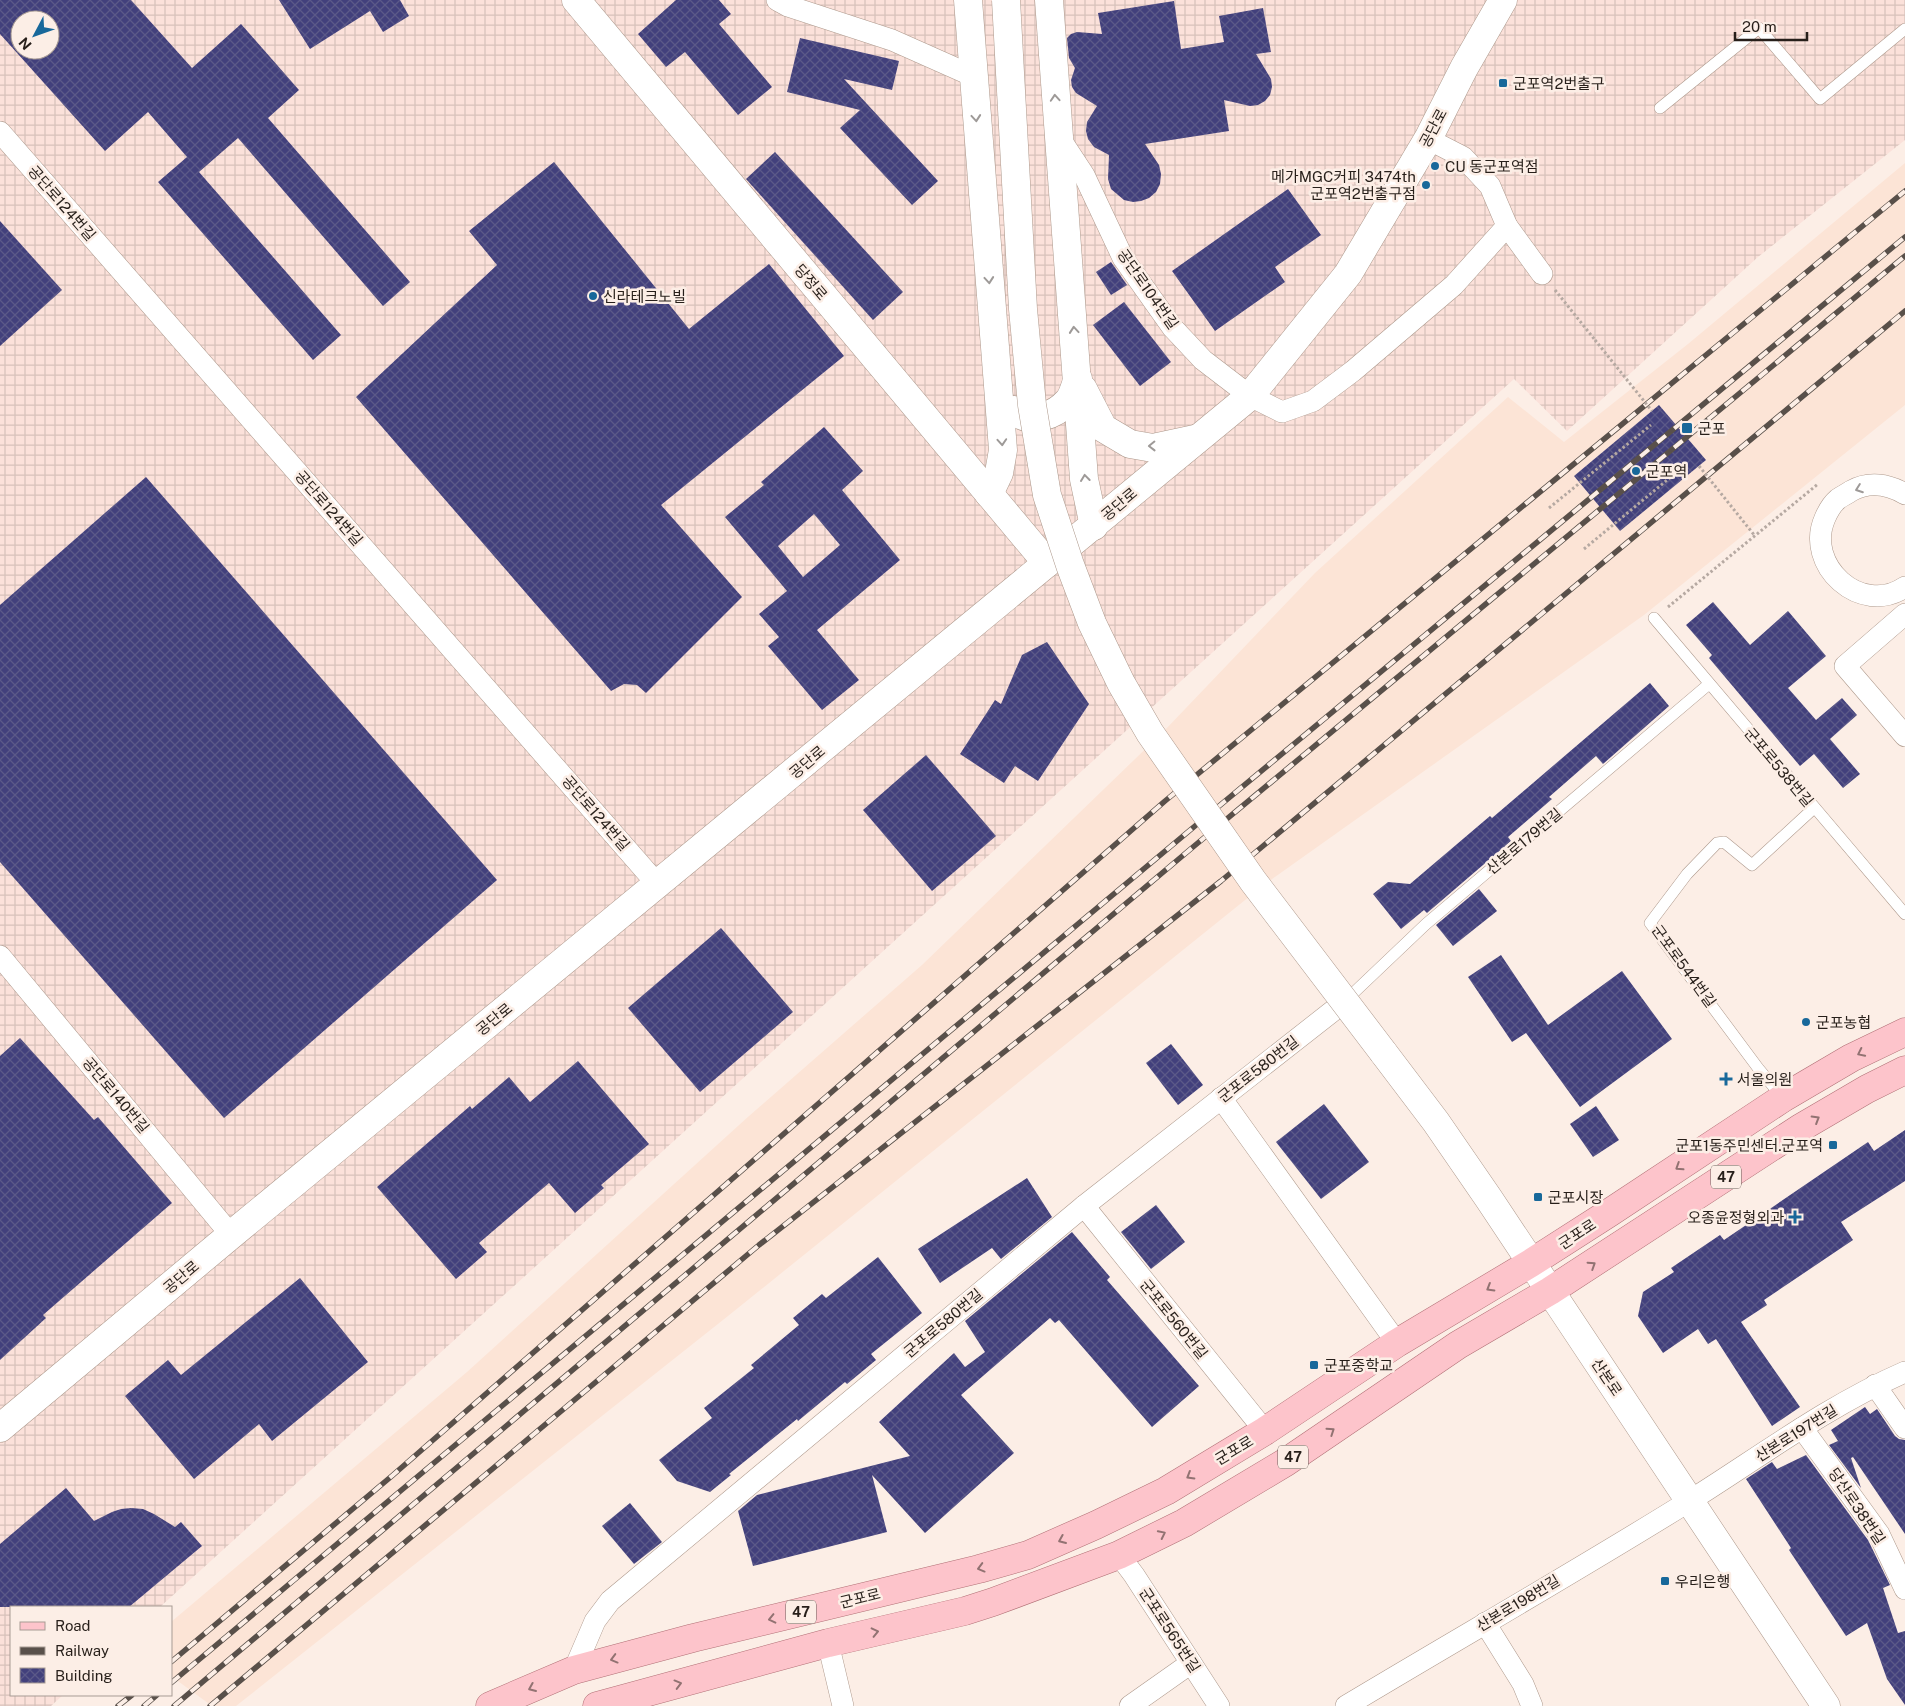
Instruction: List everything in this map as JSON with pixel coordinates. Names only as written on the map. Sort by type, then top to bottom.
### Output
[{"type":"main road","name":"군포로","points":[[490,1706],[574,1670],[693,1638],[980,1569],[1028,1555],[1096,1525],[1166,1491],[1265,1431],[1397,1344],[1532,1263],[1783,1098],[1851,1058],[1905,1032]]},
{"type":"main road","name":"47","points":[[597,1706],[828,1643],[965,1611],[1119,1555],[1184,1523],[1277,1467],[1458,1345],[1550,1291],[1802,1127],[1867,1089],[1905,1070]]},
{"type":"main road","points":[[965,1611],[986,1596],[1042,1572],[1044,1568],[1041,1560],[1028,1555]]},
{"type":"street","name":"당정로","points":[[576,0],[1047,563]]},
{"type":"street","points":[[778,0],[788,6],[892,40],[973,76]]},
{"type":"street","points":[[968,0],[1003,450],[999,473],[988,494]]},
{"type":"street","name":"산본로","points":[[1006,0],[1023,308],[1032,405],[1047,495],[1070,566],[1092,623],[1116,674],[1150,733],[1253,881],[1436,1122],[1690,1500],[1817,1703]]},
{"type":"street","points":[[1049,0],[1084,479],[1094,526]]},
{"type":"street","name":"공단로","points":[[0,1428],[231,1235],[1250,396],[1348,274],[1428,139],[1464,68],[1503,0]]},
{"type":"street","name":"공단로124번길","points":[[0,132],[658,884]]},
{"type":"street","name":"공단로104번길","points":[[1058,135],[1084,176],[1123,258],[1172,327],[1203,360],[1250,396],[1282,412],[1313,401],[1353,370],[1454,285],[1507,226]]},
{"type":"street","points":[[1428,139],[1462,157],[1490,186],[1507,226],[1542,274]]},
{"type":"street","points":[[997,375],[1006,401],[1018,414],[1031,418],[1042,418],[1070,400],[1078,379]]},
{"type":"street","points":[[1078,379],[1103,428],[1130,444],[1153,448],[1200,438]]},
{"type":"street","points":[[1905,494],[1893,487],[1878,484],[1859,486],[1837,500],[1830,508],[1822,526],[1820,541],[1824,560],[1836,579],[1852,590],[1865,594],[1884,595],[1905,587]]},
{"type":"street","points":[[1905,614],[1845,666],[1905,736]]},
{"type":"street","name":"공단로140번길","points":[[0,956],[231,1235]]},
{"type":"street","name":"군포로580번길","points":[[574,1670],[595,1621],[610,1601],[1084,1206],[1343,1003]]},
{"type":"street","points":[[1222,1098],[1397,1344]]},
{"type":"street","name":"군포로560번길","points":[[1084,1206],[1265,1431]]},
{"type":"street","name":"산본로197번길","points":[[1690,1500],[1802,1428],[1875,1385],[1905,1372]]},
{"type":"street","points":[[1875,1385],[1905,1428]]},
{"type":"street","name":"당산로38번길","points":[[1802,1428],[1879,1534],[1905,1589]]},
{"type":"street","name":"산본로198번길","points":[[1346,1706],[1690,1500]]},
{"type":"street","name":"군포로565번길","points":[[1119,1555],[1219,1706]]},
{"type":"street","points":[[1485,1623],[1523,1684],[1532,1706]]},
{"type":"street","points":[[828,1643],[843,1706]]},
{"type":"street","points":[[1130,1706],[1191,1663]]},
{"type":"lane","points":[[1660,108],[1759,28],[1820,99],[1905,29]]},
{"type":"lane","name":"군포로538번길","points":[[1654,618],[1905,914]]},
{"type":"lane","name":"산본로179번길","points":[[1343,1003],[1426,924],[1709,684]]},
{"type":"lane","name":"군포로544번길","points":[[1783,1098],[1758,1068],[1650,923],[1687,874],[1717,843],[1724,842],[1752,865],[1814,808]]},
{"type":"path","points":[[1542,274],[1652,411]]},
{"type":"path","points":[[1549,508],[1651,425]]},
{"type":"path","points":[[1584,549],[1684,466]]},
{"type":"path","points":[[1699,466],[1755,536]]},
{"type":"path","points":[[1654,618],[1824,479]]},
{"type":"shaded area","points":[[0,0],[1905,0],[1905,140],[1758,257],[1567,431],[1514,379],[161,1606],[10,1606],[10,1696],[62,1696],[51,1706],[0,1706]]},
{"type":"shaded area","points":[[1905,163],[1905,405],[1644,615],[1265,884],[728,1316],[236,1706],[212,1706],[172,1677],[172,1621],[467,1372],[749,1116],[922,965],[1164,731],[1315,573],[1508,397],[1564,442],[1688,344]]},
{"type":"building","points":[[0,0],[131,0],[192,68],[241,24],[299,90],[268,118],[410,282],[383,306],[238,138],[199,172],[341,335],[313,360],[158,182],[187,157],[148,112],[105,151],[23,60],[60,60],[60,10],[10,10],[10,45],[0,34]]},
{"type":"building","points":[[279,0],[400,0],[409,16],[383,32],[370,11],[310,49]]},
{"type":"building","points":[[676,0],[719,0],[731,14],[719,24],[772,87],[738,115],[685,52],[666,67],[638,34]]},
{"type":"building","points":[[1174,1],[1181,49],[1224,42],[1219,16],[1263,8],[1271,52],[1256,54],[1271,79],[1270,95],[1258,105],[1250,106],[1224,100],[1229,131],[1145,144],[1159,165],[1161,174],[1160,184],[1156,192],[1149,198],[1133,202],[1124,200],[1111,189],[1108,179],[1109,155],[1094,147],[1088,139],[1086,131],[1087,122],[1097,106],[1076,93],[1072,87],[1071,80],[1075,68],[1069,58],[1067,38],[1077,32],[1102,34],[1098,13]]},
{"type":"building","points":[[800,38],[899,61],[892,90],[844,79],[938,181],[912,205],[840,128],[860,110],[787,92]]},
{"type":"building","points":[[775,152],[903,292],[873,320],[746,179]]},
{"type":"building","points":[[554,162],[689,329],[769,264],[844,356],[661,505],[742,597],[646,693],[637,685],[624,684],[611,691],[356,397],[497,265],[469,231]]},
{"type":"building","points":[[1288,189],[1321,235],[1275,267],[1285,282],[1215,331],[1172,271]]},
{"type":"building","points":[[0,221],[62,290],[0,346]]},
{"type":"building","points":[[1111,262],[1127,285],[1111,295],[1096,272]]},
{"type":"building","points":[[1124,302],[1171,362],[1140,386],[1093,325]]},
{"type":"building","name":"군포역","points":[[1659,405],[1706,460],[1620,531],[1574,476]]},
{"type":"building","points":[[824,427],[863,471],[842,490],[900,560],[817,630],[859,680],[822,710],[768,646],[779,637],[759,614],[787,591],[725,517],[764,485],[761,482]],"holes":[[[814,514],[840,545],[803,577],[778,546]]]},
{"type":"building","points":[[146,477],[497,880],[224,1118],[0,862],[0,605]]},
{"type":"building","points":[[1713,602],[1750,645],[1788,611],[1826,656],[1788,688],[1816,720],[1842,698],[1857,715],[1830,739],[1860,774],[1843,788],[1814,754],[1800,766],[1709,658],[1712,655],[1686,625]]},
{"type":"building","points":[[1047,642],[1089,704],[1038,781],[1015,766],[1004,783],[960,754],[995,700],[1001,704],[1022,655]]},
{"type":"building","points":[[1650,683],[1669,706],[1603,764],[1596,756],[1549,797],[1552,799],[1508,837],[1511,841],[1427,913],[1424,910],[1401,929],[1373,894],[1388,882],[1410,884],[1490,816],[1492,818]]},
{"type":"building","points":[[926,755],[996,836],[932,891],[863,810]]},
{"type":"building","points":[[1479,889],[1497,911],[1453,946],[1436,925]]},
{"type":"building","points":[[721,928],[793,1012],[700,1092],[628,1008]]},
{"type":"building","points":[[1501,955],[1548,1025],[1622,971],[1672,1039],[1580,1107],[1526,1033],[1512,1042],[1468,977]]},
{"type":"building","points":[[20,1038],[94,1120],[98,1117],[172,1203],[43,1315],[46,1318],[0,1360],[0,1056]]},
{"type":"building","points":[[1171,1044],[1203,1085],[1178,1105],[1146,1063]]},
{"type":"building","points":[[578,1061],[649,1144],[601,1185],[604,1188],[575,1213],[549,1183],[479,1243],[487,1252],[456,1279],[377,1187],[470,1106],[472,1109],[509,1077],[530,1102]]},
{"type":"building","points":[[1324,1104],[1369,1162],[1321,1199],[1276,1142]]},
{"type":"building","points":[[1596,1106],[1619,1140],[1593,1157],[1570,1124]]},
{"type":"building","points":[[1905,1130],[1905,1181],[1841,1222],[1853,1240],[1764,1300],[1767,1305],[1741,1322],[1800,1407],[1772,1426],[1716,1339],[1708,1344],[1698,1329],[1663,1353],[1638,1316],[1643,1292],[1674,1272],[1671,1268],[1720,1235],[1724,1240],[1868,1142],[1874,1151]]},
{"type":"building","points":[[1027,1178],[1052,1217],[1001,1259],[992,1248],[940,1283],[918,1249]]},
{"type":"building","points":[[1156,1205],[1185,1242],[1151,1269],[1121,1232]]},
{"type":"building","points":[[1072,1232],[1110,1277],[1107,1280],[1199,1386],[1152,1427],[1059,1320],[1055,1323],[1050,1318],[961,1395],[1014,1453],[925,1533],[872,1475],[887,1532],[753,1566],[738,1511],[757,1495],[910,1456],[879,1422],[954,1353],[965,1367],[985,1352],[965,1321]]},
{"type":"building","points":[[878,1257],[922,1313],[871,1354],[876,1360],[847,1384],[845,1382],[798,1421],[797,1419],[729,1474],[731,1475],[710,1492],[677,1481],[659,1460],[712,1418],[704,1408],[754,1368],[751,1365],[799,1325],[793,1318],[822,1294],[826,1298]]},
{"type":"building","points":[[300,1278],[368,1362],[272,1441],[259,1424],[194,1479],[125,1396],[168,1360],[181,1375]]},
{"type":"building","points":[[1865,1407],[1870,1414],[1877,1409],[1895,1436],[1905,1440],[1905,1534],[1853,1457],[1851,1458],[1861,1488],[1829,1445],[1838,1441],[1831,1430]]},
{"type":"building","points":[[1806,1455],[1868,1540],[1890,1585],[1883,1588],[1898,1633],[1905,1631],[1905,1705],[1887,1679],[1867,1623],[1846,1636],[1789,1550],[1791,1548],[1746,1479],[1772,1462],[1777,1469]]},
{"type":"building","points":[[66,1488],[94,1521],[121,1509],[143,1509],[175,1527],[181,1522],[202,1546],[130,1606],[0,1607],[0,1544]]},
{"type":"building","points":[[630,1503],[662,1542],[634,1564],[602,1526]]},
{"type":"railway","points":[[172,1661],[393,1475],[1165,801],[1905,191]]},
{"type":"railway","points":[[172,1682],[1195,826],[1905,237]]},
{"type":"railway","points":[[174,1706],[1193,847],[1905,256]]},
{"type":"railway","points":[[210,1706],[759,1245],[1221,881],[1905,311]]},
{"type":"railway","points":[[118,1706],[131,1696]]},
{"type":"railway","points":[[144,1706],[156,1696]]},
{"type":"place","name":"군포역2번출구","points":[[1503,83]]},
{"type":"place","name":"CU 동군포역점","points":[[1435,166]]},
{"type":"place","name":"메가MGC커피 3474th 군포역2번출구점","points":[[1426,185]]},
{"type":"place","name":"신라테크노빌","points":[[593,296]]},
{"type":"place","name":"군포","points":[[1687,428]]},
{"type":"place","name":"군포역","points":[[1636,471]]},
{"type":"place","name":"군포농협","points":[[1806,1022]]},
{"type":"place","name":"서울의원","points":[[1726,1079]]},
{"type":"place","name":"군포1동주민센터.군포역","points":[[1833,1145]]},
{"type":"place","name":"군포시장","points":[[1538,1197]]},
{"type":"place","name":"오종윤정형외과","points":[[1795,1217]]},
{"type":"place","name":"군포중학교","points":[[1314,1365]]},
{"type":"place","name":"우리은행","points":[[1665,1581]]}]
